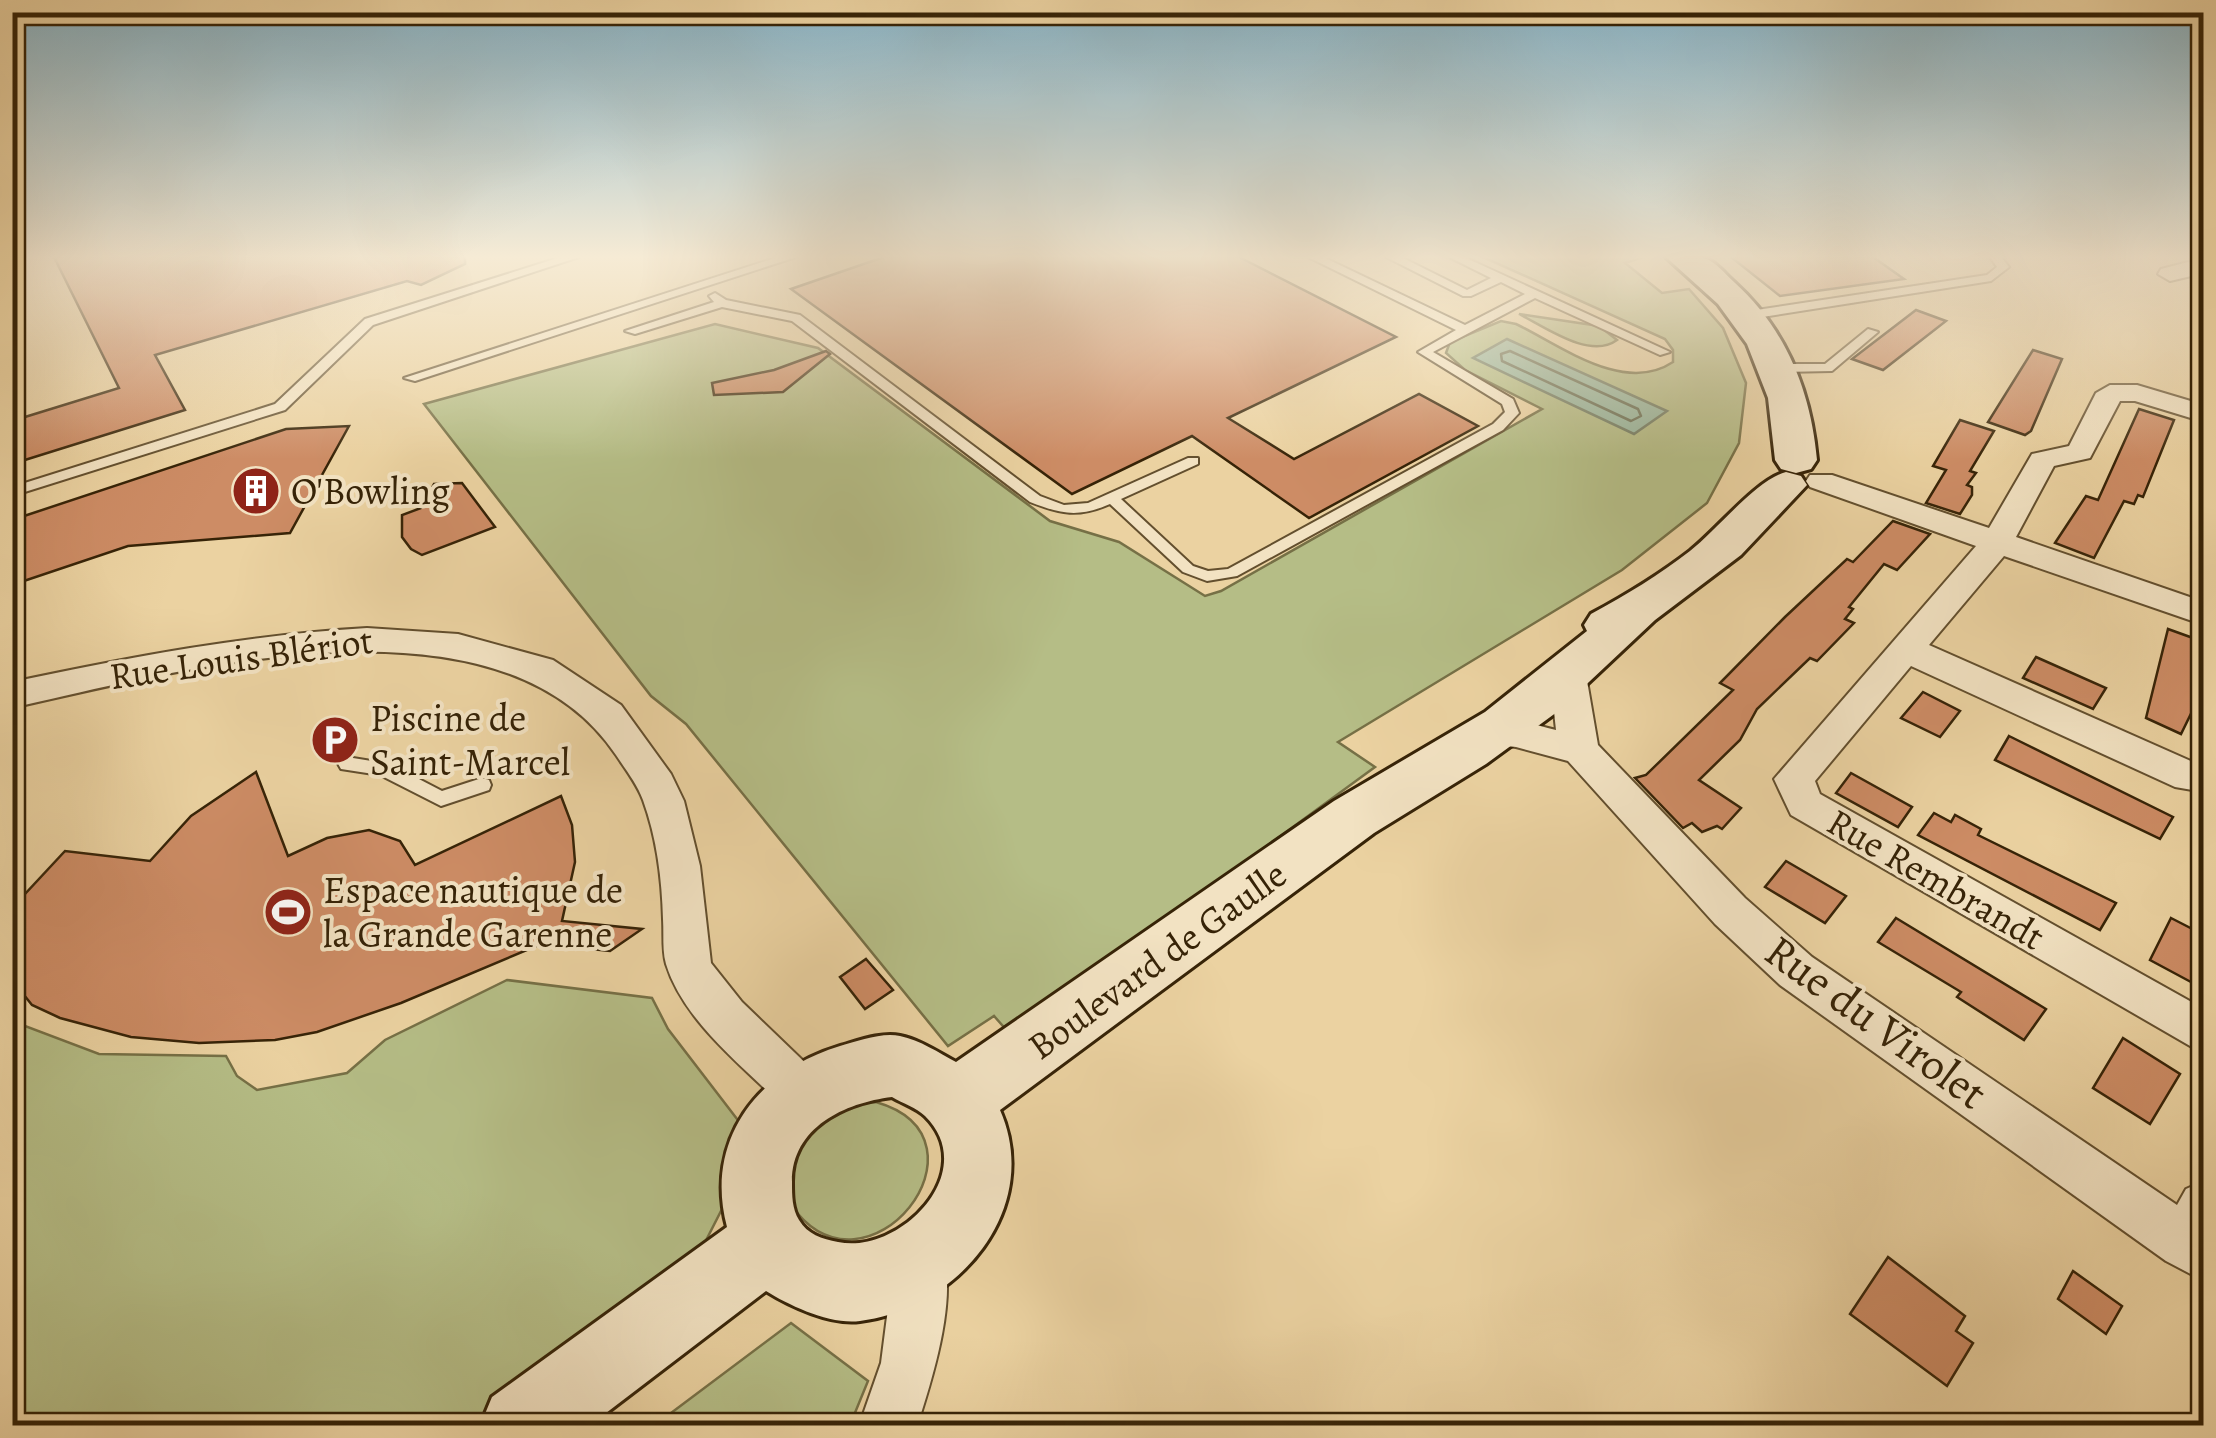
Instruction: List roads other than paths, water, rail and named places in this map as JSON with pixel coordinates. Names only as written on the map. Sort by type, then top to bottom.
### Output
[{"type":"main road","points":[[1755,324],[1781,368],[1796,424],[1801,475]]},
{"type":"main road","name":"Boulevard de Gaulle","points":[[959,1100],[1354,818],[1419,783],[1568,676],[1636,611],[1744,532],[1801,475]]},
{"type":"main road","name":"Boulevard de Gaulle","points":[[1354,818],[1421,750],[1500,692],[1566,646],[1636,611]]},
{"type":"main road","points":[[898,1066],[932,1077],[959,1100],[971,1119],[980,1148],[978,1179],[958,1224],[921,1262],[893,1276],[862,1284],[824,1281],[791,1265],[769,1242],[756,1213],[755,1178],[764,1143],[783,1112],[803,1093],[826,1078],[862,1067],[898,1066]]},
{"type":"main road","points":[[522,1426],[769,1242]]},
{"type":"street","name":"Rue Rembrandt","points":[[2204,414],[2137,393],[2110,393],[2080,452],[2043,460],[1996,544],[1794,779],[1805,804],[2204,1033]]},
{"type":"street","points":[[1801,475],[2204,614]]},
{"type":"street","name":"Rue Louis Blériot","points":[[12,696],[130,670],[321,641],[390,638],[466,646],[538,666],[599,702],[656,781],[678,838],[690,969],[738,1029],[803,1093]]},
{"type":"street","points":[[1906,648],[2189,777],[2204,777]]},
{"type":"street","points":[[1489,732],[1516,733],[1581,751],[1568,676]]},
{"type":"street","name":"Rue du Virolet","points":[[1581,751],[1730,911],[1796,971],[2197,1235]]},
{"type":"street","points":[[888,1426],[908,1362],[921,1262]]},
{"type":"lane","points":[[12,492],[280,407],[366,324]]},
{"type":"lane","points":[[410,378],[580,324]]},
{"type":"lane","points":[[631,331],[653,324]]},
{"type":"lane","points":[[804,324],[1035,499],[1063,510],[1091,507],[1193,461]]},
{"type":"lane","points":[[1454,324],[1462,328]]},
{"type":"lane","points":[[1112,498],[1188,570],[1206,576],[1232,574],[1498,427],[1512,413],[1508,402],[1424,352],[1470,324]]},
{"type":"lane","points":[[1603,324],[1664,352]]},
{"type":"lane","points":[[1781,368],[1828,368],[1872,332]]},
{"type":"lane","points":[[337,746],[348,764],[384,769],[441,799],[482,785]]},
{"type":"water","points":[[1507,339],[1667,411],[1634,434],[1473,358]]},
{"type":"place","name":"O'Bowling","points":[[256,491]]},
{"type":"place","name":"Piscine de Saint-Marcel","points":[[335,740]]},
{"type":"place","name":"Espace nautique de la Grande Garenne","points":[[288,912]]}]
